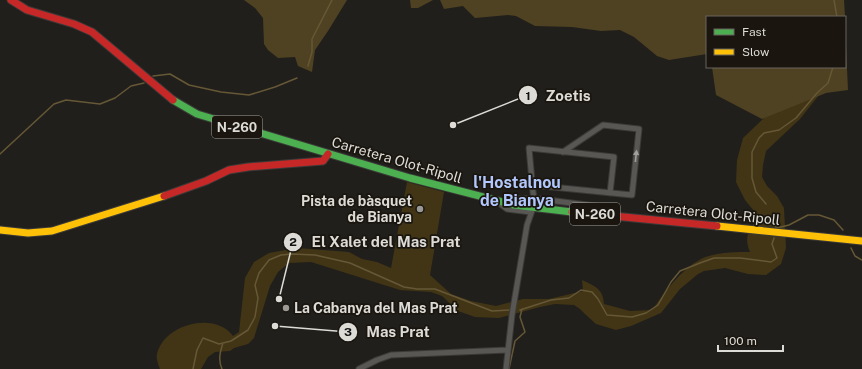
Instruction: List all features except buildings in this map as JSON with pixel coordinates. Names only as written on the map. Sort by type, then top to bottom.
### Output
[{"type":"main road","name":"Carretera Olot-Ripoll","points":[[11,0],[26,10],[74,24],[92,32],[172,99],[197,114],[410,178],[497,201],[531,207],[862,241]]},
{"type":"main road","points":[[0,230],[28,233],[52,232],[187,189],[206,182],[230,170],[248,167],[323,161],[328,154]]},
{"type":"street","points":[[532,185],[632,195],[639,129],[603,125],[563,152]]},
{"type":"street","points":[[531,207],[535,199],[532,185],[529,148],[614,157],[610,193]]},
{"type":"street","points":[[506,369],[512,315],[533,192]]},
{"type":"street","points":[[531,207],[535,199]]},
{"type":"street","points":[[535,199],[595,206],[594,214]]},
{"type":"street","points":[[497,201],[507,209],[531,207]]},
{"type":"street","points":[[359,369],[391,355],[507,350]]},
{"type":"shaded area","points":[[244,0],[347,0],[315,50],[312,72],[298,66],[295,57],[278,58],[268,50],[264,44],[263,18],[255,8]]},
{"type":"shaded area","points":[[410,0],[433,0],[418,8],[411,8]]},
{"type":"shaded area","points":[[440,0],[844,0],[845,16],[706,16],[706,54],[669,60],[657,56],[634,37],[620,30],[601,31],[572,27],[535,26],[516,16],[508,15],[475,18],[463,6],[444,9]]},
{"type":"shaded area","points":[[846,47],[848,90],[826,93],[762,119],[716,95],[712,68],[846,68]]},
{"type":"shaded area","points":[[819,95],[800,119],[766,151],[762,177],[767,186],[777,196],[784,208],[786,248],[781,264],[766,275],[748,274],[725,268],[704,271],[680,289],[661,313],[631,326],[616,330],[596,324],[574,305],[555,304],[499,318],[475,317],[458,311],[442,296],[431,292],[400,290],[311,262],[289,263],[278,272],[270,286],[254,338],[248,344],[234,348],[230,351],[215,352],[208,357],[201,369],[160,369],[157,362],[157,354],[169,335],[191,324],[215,324],[225,328],[233,336],[239,332],[245,278],[254,262],[269,253],[297,248],[349,252],[362,259],[377,262],[391,268],[407,182],[444,192],[430,275],[451,294],[471,301],[496,306],[523,299],[549,299],[583,291],[582,280],[600,291],[604,304],[630,311],[652,310],[668,288],[680,275],[701,259],[732,252],[750,252],[747,241],[748,233],[759,217],[745,200],[736,182],[737,160],[743,138],[781,102]]},
{"type":"waterway","points":[[308,66],[312,52],[312,39],[332,0]]},
{"type":"waterway","points":[[834,0],[837,16]]},
{"type":"waterway","points":[[766,204],[756,192],[752,178],[752,152],[759,138],[764,133],[779,130],[796,118],[817,93],[828,83],[833,68]]},
{"type":"waterway","points":[[153,76],[170,74],[189,85],[221,92],[249,95],[297,78]]},
{"type":"waterway","points":[[0,154],[54,104],[66,100],[100,104],[115,98],[131,86],[144,83]]},
{"type":"waterway","points":[[772,218],[771,223],[777,228],[789,225],[808,215],[819,215],[834,220],[843,230]]},
{"type":"waterway","points":[[520,310],[551,300],[569,298],[581,290],[592,292],[598,299],[607,315],[632,317],[646,313],[658,305],[671,282],[680,271],[700,263],[714,258],[740,258],[771,262],[777,258],[772,244],[774,238]]},
{"type":"waterway","points":[[851,248],[855,256],[862,260]]},
{"type":"waterway","points":[[193,369],[197,350],[203,338],[219,344],[231,341],[248,330],[255,317],[258,298],[255,285],[259,273],[269,260],[281,255],[315,255],[350,263],[404,287],[435,289],[492,311],[510,310]]},
{"type":"waterway","points":[[509,369],[515,341],[525,332],[520,317],[522,309]]},
{"type":"waterway","points":[[222,369],[220,356],[223,343]]},
{"type":"traffic: fast","points":[[173,100],[197,114],[410,178],[514,205],[572,212]]},
{"type":"traffic: slow","points":[[0,230],[28,233],[52,231],[164,196]]},
{"type":"traffic: slow","points":[[717,226],[862,241]]},
{"type":"traffic: jam","points":[[11,0],[27,10],[74,24],[92,32],[173,100]]},
{"type":"traffic: jam","points":[[164,196],[206,181],[229,170],[323,161],[328,154]]},
{"type":"traffic: jam","points":[[572,212],[717,226]]},
{"type":"place","name":"Zoetis","points":[[453,125]]},
{"type":"place","name":"Pista de bàsquet de Bianya","points":[[420,209]]},
{"type":"place","name":"El Xalet del Mas Prat","points":[[279,299]]},
{"type":"place","name":"La Cabanya del Mas Prat","points":[[286,308]]},
{"type":"place","name":"Mas Prat","points":[[275,326]]},
{"type":"district","name":"l'Hostalnou de Bianya","points":[[517,191]]}]
